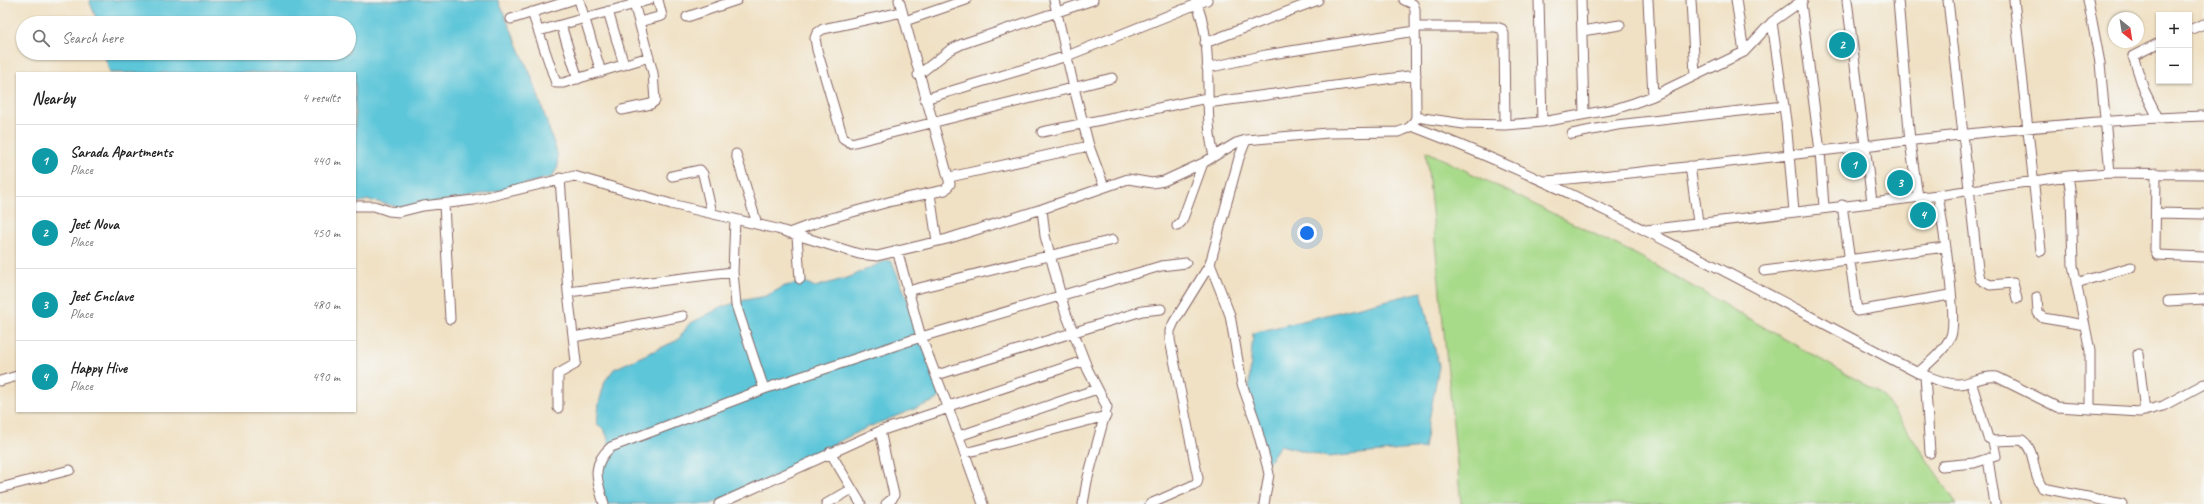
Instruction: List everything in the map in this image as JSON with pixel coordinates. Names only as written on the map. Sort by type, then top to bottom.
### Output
[{"type":"street","points":[[511,19],[572,0]]},
{"type":"street","points":[[579,0],[601,72]]},
{"type":"street","points":[[539,31],[608,11],[633,2],[649,0]]},
{"type":"street","points":[[639,22],[662,16],[658,0]]},
{"type":"street","points":[[687,17],[737,0]]},
{"type":"street","points":[[793,234],[824,220],[892,201],[945,190],[950,184],[950,177],[931,122],[899,0]]},
{"type":"street","points":[[905,21],[966,0]]},
{"type":"street","points":[[1054,0],[1058,12],[1074,88],[1090,146],[1102,181]]},
{"type":"street","points":[[918,75],[950,50],[962,44],[1093,0]]},
{"type":"street","points":[[925,99],[1067,56],[1196,2],[1207,0]]},
{"type":"street","points":[[1205,43],[1318,0]]},
{"type":"street","points":[[356,206],[374,206],[389,212],[398,212],[424,206],[497,195],[560,178],[574,176],[671,204],[757,224],[868,256],[877,256],[937,241],[1042,209],[1128,179],[1152,183],[1164,181],[1203,163],[1246,140],[1328,133],[1398,132],[1412,126],[1416,117],[1415,9],[1413,4],[1407,0]]},
{"type":"street","points":[[1538,0],[1542,122]]},
{"type":"street","points":[[1581,0],[1584,114]]},
{"type":"street","points":[[1648,0],[1653,96]]},
{"type":"street","points":[[1691,0],[1695,76]]},
{"type":"street","points":[[1736,0],[1744,52]]},
{"type":"street","points":[[1847,0],[1872,202]]},
{"type":"street","points":[[1898,0],[1910,142],[1918,197]]},
{"type":"street","points":[[1948,0],[1968,190],[1980,279],[1990,285],[2013,283],[2017,299]]},
{"type":"street","points":[[2014,0],[2041,251]]},
{"type":"street","points":[[2088,0],[2100,63],[2104,121],[2110,173]]},
{"type":"street","points":[[1416,117],[1464,124],[1505,125],[1542,122],[1615,108],[1653,96],[1744,52],[1772,22],[1802,1],[1820,151],[1824,208]]},
{"type":"street","points":[[622,110],[654,103],[653,73],[633,2]]},
{"type":"street","points":[[1196,2],[1205,43],[1209,139],[1214,156]]},
{"type":"street","points":[[608,11],[624,65]]},
{"type":"street","points":[[532,12],[556,83],[560,84],[578,79],[649,57]]},
{"type":"street","points":[[902,12],[824,29],[817,32],[815,38],[817,50],[843,138],[846,142],[851,143],[1112,78]]},
{"type":"street","points":[[1772,22],[1790,155],[1794,211]]},
{"type":"street","points":[[561,25],[578,79]]},
{"type":"street","points":[[1582,31],[1620,25]]},
{"type":"street","points":[[2192,29],[2203,26]]},
{"type":"street","points":[[1207,68],[1266,55],[1415,29],[1496,27],[1502,29],[1504,34],[1505,125]]},
{"type":"street","points":[[2156,44],[2133,56],[2144,90],[2158,118]]},
{"type":"street","points":[[1042,132],[1208,101],[1416,75]]},
{"type":"street","points":[[1572,134],[1617,125],[1784,106]]},
{"type":"street","points":[[1615,108],[1617,125]]},
{"type":"street","points":[[1544,181],[1631,174],[1820,151],[1962,136],[2027,127],[2104,121],[2204,116]]},
{"type":"street","points":[[1412,126],[1544,181],[1646,230],[1922,374],[1958,384],[1971,382],[1988,376],[1996,377],[2057,407],[2145,411],[2163,406],[2204,384]]},
{"type":"street","points":[[1150,504],[1191,486],[1196,483],[1198,478],[1170,340],[1170,331],[1210,264],[1239,158],[1246,140]]},
{"type":"street","points":[[950,177],[1090,146]]},
{"type":"street","points":[[736,154],[757,224]]},
{"type":"street","points":[[1177,226],[1182,221],[1203,163]]},
{"type":"street","points":[[1690,166],[1698,222]]},
{"type":"street","points":[[672,176],[700,170],[703,174],[712,214]]},
{"type":"street","points":[[1646,230],[1698,222],[1938,195],[2068,176],[2110,173],[2204,174]]},
{"type":"street","points":[[2156,173],[2155,250],[2157,255],[2204,257]]},
{"type":"street","points":[[2068,176],[2071,195],[2073,266],[2090,351],[2090,409]]},
{"type":"street","points":[[558,408],[558,374],[574,365],[576,362],[568,292],[560,178]]},
{"type":"street","points":[[930,194],[937,241]]},
{"type":"street","points":[[1930,453],[1922,374],[1940,352],[1950,337],[1953,329],[1946,247],[1938,195]]},
{"type":"street","points":[[444,204],[450,319]]},
{"type":"street","points":[[1842,205],[1857,311],[1950,295]]},
{"type":"street","points":[[1042,209],[1050,257],[1061,296],[1084,361],[1097,389],[1105,400],[1107,407],[1106,416],[1092,462],[1083,504]]},
{"type":"street","points":[[2156,213],[2204,214]]},
{"type":"street","points":[[735,219],[733,272],[738,316],[764,389]]},
{"type":"street","points":[[793,234],[800,279]]},
{"type":"street","points":[[907,291],[1050,257],[1113,240]]},
{"type":"street","points":[[1764,271],[1946,247]]},
{"type":"street","points":[[897,250],[920,337],[937,375],[983,504]]},
{"type":"street","points":[[604,504],[596,472],[602,455],[611,447],[764,389],[920,337],[1161,266],[1186,263]]},
{"type":"street","points":[[1210,264],[1230,316],[1242,384],[1254,418],[1267,465],[1269,474],[1264,504]]},
{"type":"street","points":[[2076,283],[2131,267]]},
{"type":"street","points":[[568,292],[733,272]]},
{"type":"street","points":[[2037,297],[2038,313],[2043,318],[2085,325]]},
{"type":"street","points":[[2168,301],[2204,299]]},
{"type":"street","points":[[937,375],[1142,311],[1161,309]]},
{"type":"street","points":[[574,337],[683,316]]},
{"type":"street","points":[[2138,354],[2145,411]]},
{"type":"street","points":[[719,504],[830,452],[880,431],[948,406],[1084,361]]},
{"type":"street","points":[[0,381],[16,376]]},
{"type":"street","points":[[1971,382],[1988,438],[1993,441],[2022,440],[2028,444],[2039,481],[2043,488],[2122,504]]},
{"type":"street","points":[[959,436],[1097,389]]},
{"type":"street","points":[[965,453],[1106,416]]},
{"type":"street","points":[[880,431],[894,495],[886,504]]},
{"type":"street","points":[[1942,466],[1974,463],[1996,456],[1993,441]]},
{"type":"street","points":[[830,452],[861,504]]},
{"type":"street","points":[[1988,459],[1996,504]]},
{"type":"street","points":[[0,488],[70,470]]},
{"type":"street","points":[[826,504],[852,489]]},
{"type":"green space","points":[[1426,151],[1639,256],[1883,395],[1957,504],[1461,504]]},
{"type":"water","points":[[89,0],[498,0],[533,80],[557,153],[558,167],[552,177],[482,195],[403,208],[369,200],[356,203],[356,72],[110,72],[106,60],[356,60],[356,16],[95,16]]},
{"type":"water","points":[[887,260],[892,262],[908,301],[940,396],[937,400],[866,428],[832,445],[797,466],[711,504],[607,504],[600,480],[600,473],[609,448],[608,440],[603,429],[597,424],[599,403],[605,381],[614,369],[678,340],[689,324],[720,308],[740,301],[766,296],[785,286],[805,282],[815,287],[850,277]]},
{"type":"water","points":[[1421,292],[1439,366],[1424,448],[1327,457],[1280,445],[1268,463],[1264,460],[1249,386],[1253,333]]},
{"type":"place","name":"Jeet Nova","points":[[1842,45]]},
{"type":"place","name":"Sarada Apartments","points":[[1854,165]]},
{"type":"place","name":"Jeet Enclave","points":[[1900,183]]},
{"type":"place","name":"Happy Hive","points":[[1923,215]]}]
